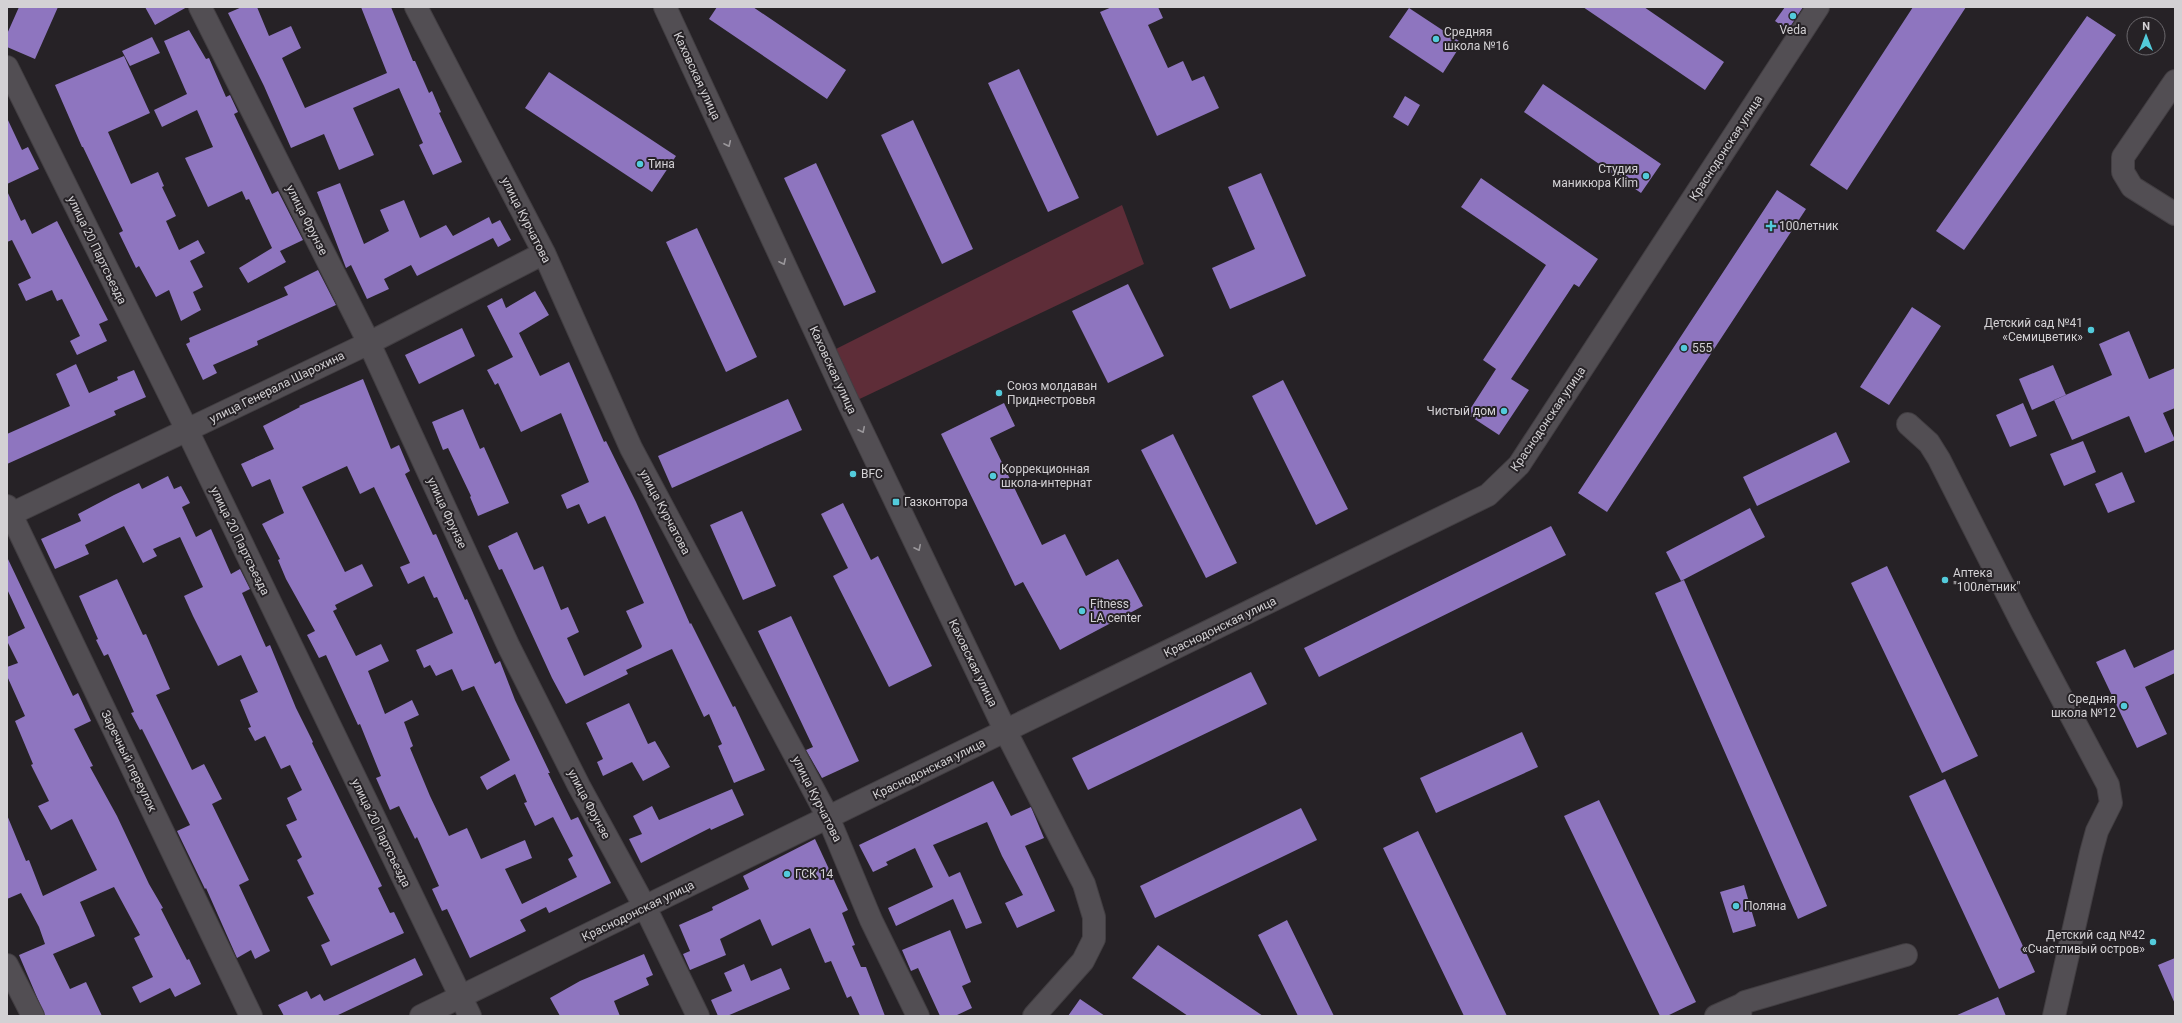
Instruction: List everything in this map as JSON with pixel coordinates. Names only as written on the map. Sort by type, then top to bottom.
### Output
[{"type":"street","name":"улица Фрунзе","points":[[200,7],[369,343],[509,647],[579,786],[646,907],[698,1016]]},
{"type":"street","name":"улица Курчатова","points":[[416,7],[544,253],[631,448],[828,817],[871,920],[918,1016]]},
{"type":"street","name":"Каховская улица","points":[[665,7],[846,397],[1006,732],[1084,884],[1094,917],[1094,939],[1083,961],[1034,1016]]},
{"type":"street","name":"Краснодонская улица","points":[[421,1016],[828,817],[1006,732],[1488,495],[1505,481],[1519,466],[1818,7]]},
{"type":"street","name":"улица 20 Партсъезда","points":[[7,67],[187,430],[470,1016]]},
{"type":"street","points":[[2175,81],[2123,157],[2123,172],[2132,187],[2175,214]]},
{"type":"street","name":"улица Генерала Шарохина","points":[[8,512],[187,430],[369,343],[544,253]]},
{"type":"street","points":[[1908,424],[1929,443],[1939,459],[2022,623],[2108,785],[2111,803],[2097,831],[2091,853],[2054,1016]]},
{"type":"street","name":"Заречный переулок","points":[[8,512],[251,1016]]},
{"type":"street","points":[[1716,1016],[1741,1011],[1779,991],[1906,955]]},
{"type":"street","points":[[7,965],[33,1016]]},
{"type":"shaded area","points":[[1122,205],[1144,264],[849,404],[826,354]]},
{"type":"building","points":[[19,7],[58,7],[35,59],[7,47],[7,34]]},
{"type":"building","points":[[145,7],[187,7],[155,25]]},
{"type":"building","points":[[242,7],[257,7],[269,36],[291,26],[301,48],[282,58],[305,108],[387,73],[361,7],[391,7],[413,61],[415,61],[429,93],[432,91],[441,112],[439,113],[462,162],[433,175],[419,145],[423,143],[399,88],[353,108],[374,155],[339,170],[324,134],[291,148],[264,86],[228,13]]},
{"type":"building","points":[[717,7],[753,7],[846,70],[827,99],[709,19]]},
{"type":"building","points":[[1112,7],[1158,7],[1163,18],[1148,25],[1168,68],[1183,61],[1192,81],[1204,76],[1219,108],[1157,136],[1100,12]]},
{"type":"building","points":[[1583,7],[1644,7],[1724,62],[1705,90]]},
{"type":"building","name":"Veda","points":[[1785,7],[1803,7],[1788,30],[1775,21]]},
{"type":"building","points":[[1913,7],[1966,7],[1847,190],[1810,165]]},
{"type":"building","points":[[1409,8],[1462,43],[1443,73],[1389,37]]},
{"type":"building","points":[[2087,16],[2116,35],[1964,250],[1936,231]]},
{"type":"building","points":[[189,30],[206,59],[209,58],[226,97],[230,95],[238,112],[234,114],[272,194],[278,191],[303,240],[280,251],[286,262],[248,283],[239,268],[272,248],[249,199],[246,200],[242,191],[208,207],[185,158],[213,147],[197,110],[162,127],[154,110],[187,94],[164,41]]},
{"type":"building","points":[[152,37],[160,53],[130,66],[122,51]]},
{"type":"building","points":[[124,56],[150,113],[108,132],[131,184],[158,172],[164,186],[162,187],[176,216],[166,221],[179,250],[198,240],[205,253],[190,261],[203,287],[193,292],[201,310],[181,321],[169,290],[156,297],[139,266],[136,268],[119,233],[123,231],[82,147],[55,85]]},
{"type":"building","points":[[1019,69],[1079,198],[1048,212],[988,83]]},
{"type":"building","points":[[549,72],[676,156],[652,192],[525,108]]},
{"type":"building","points":[[1543,84],[1661,164],[1641,193],[1524,112]]},
{"type":"building","points":[[1405,96],[1420,105],[1408,126],[1393,117]]},
{"type":"building","points":[[7,118],[22,150],[28,147],[39,169],[7,184]]},
{"type":"building","points":[[913,120],[973,249],[942,264],[881,135]]},
{"type":"building","points":[[816,163],[876,292],[844,306],[784,178]]},
{"type":"building","points":[[1261,173],[1306,276],[1230,309],[1212,268],[1255,249],[1228,187]]},
{"type":"building","points":[[1481,178],[1598,259],[1579,287],[1574,284],[1511,379],[1529,390],[1499,435],[1467,414],[1496,369],[1483,360],[1546,265],[1461,207]]},
{"type":"building","points":[[340,183],[364,244],[389,231],[380,210],[404,200],[420,238],[446,225],[453,236],[489,217],[492,224],[500,220],[511,240],[498,247],[493,238],[417,276],[411,265],[384,279],[389,289],[367,299],[351,265],[346,268],[317,192]]},
{"type":"building","points":[[1777,190],[1806,209],[1607,512],[1578,493]]},
{"type":"building","points":[[7,191],[21,221],[25,219],[32,234],[57,221],[108,320],[99,324],[107,341],[77,355],[70,341],[80,336],[62,299],[57,301],[52,290],[26,301],[18,284],[31,278],[12,240],[7,242]]},
{"type":"building","points":[[697,228],[757,357],[726,372],[666,242]]},
{"type":"building","points":[[318,270],[336,305],[257,341],[258,345],[213,365],[217,373],[203,380],[186,344],[190,342],[189,338],[288,295],[284,287]]},
{"type":"building","points":[[1128,284],[1164,356],[1108,383],[1072,311]]},
{"type":"building","points":[[535,291],[549,315],[519,333],[540,376],[569,362],[604,442],[606,441],[636,502],[690,624],[691,623],[733,707],[735,706],[765,770],[734,783],[718,746],[722,744],[709,714],[704,717],[672,649],[626,670],[628,674],[566,704],[552,678],[502,569],[499,570],[488,546],[517,532],[534,570],[543,566],[561,610],[568,607],[579,632],[567,638],[584,676],[641,648],[642,646],[626,611],[644,603],[605,516],[588,524],[579,504],[567,509],[561,495],[589,482],[561,413],[521,432],[498,383],[495,385],[487,370],[513,357],[487,306],[502,298],[506,308]]},
{"type":"building","points":[[1912,307],[1941,326],[1889,405],[1860,387]]},
{"type":"building","points":[[462,328],[475,356],[419,384],[405,355]]},
{"type":"building","points":[[2129,331],[2149,379],[2175,368],[2175,408],[2163,413],[2175,440],[2145,453],[2129,416],[2072,440],[2054,400],[2112,375],[2099,344]]},
{"type":"building","points":[[76,364],[89,393],[118,380],[117,377],[134,370],[146,397],[114,411],[116,415],[7,464],[7,434],[70,406],[56,374]]},
{"type":"building","points":[[2053,365],[2066,395],[2032,410],[2019,379]]},
{"type":"building","points":[[363,379],[391,449],[399,445],[410,471],[405,474],[433,535],[436,534],[465,600],[467,599],[495,664],[500,661],[515,700],[571,820],[578,817],[611,883],[549,913],[546,907],[520,920],[526,931],[470,958],[447,909],[442,911],[432,889],[439,886],[417,837],[415,839],[399,806],[390,810],[376,778],[381,776],[360,724],[358,725],[326,655],[319,658],[307,635],[315,631],[286,579],[278,560],[280,559],[262,524],[284,513],[270,479],[252,487],[241,464],[274,449],[263,426],[300,407],[299,406]],"holes":[[[347,466],[360,494],[374,487],[410,563],[400,567],[408,584],[424,576],[434,598],[437,597],[453,633],[416,650],[424,668],[430,665],[436,676],[452,669],[462,691],[474,686],[510,760],[480,777],[487,790],[515,774],[527,802],[524,803],[535,826],[553,817],[573,856],[568,859],[577,877],[522,904],[505,869],[532,858],[525,840],[481,859],[467,828],[449,836],[410,748],[413,746],[404,722],[419,715],[412,700],[385,714],[368,671],[389,661],[381,644],[356,656],[333,611],[337,609],[335,605],[373,586],[362,564],[345,572],[302,487]]]},
{"type":"building","points":[[1283,380],[1348,509],[1316,525],[1252,396]]},
{"type":"building","points":[[788,399],[802,430],[672,488],[658,456]]},
{"type":"building","points":[[1004,403],[1015,426],[990,438],[1042,545],[1065,534],[1086,576],[1118,559],[1143,606],[1060,650],[1023,582],[1015,586],[941,434]]},
{"type":"building","points":[[2023,403],[2037,436],[2010,447],[1996,415]]},
{"type":"building","points":[[463,409],[480,449],[484,447],[509,503],[478,516],[470,497],[471,496],[448,448],[443,450],[432,422]]},
{"type":"building","points":[[1836,432],[1850,462],[1757,506],[1743,477]]},
{"type":"building","points":[[1173,434],[1237,563],[1206,578],[1141,450]]},
{"type":"building","points":[[2083,441],[2096,472],[2064,486],[2050,454]]},
{"type":"building","points":[[2122,472],[2135,502],[2108,513],[2095,484]]},
{"type":"building","points":[[168,476],[174,489],[181,486],[190,503],[182,507],[196,537],[211,529],[231,574],[240,569],[250,589],[242,593],[266,647],[270,645],[296,708],[313,742],[312,743],[382,886],[378,888],[390,913],[394,912],[404,933],[331,966],[321,945],[330,941],[307,897],[314,894],[297,860],[302,857],[286,825],[297,820],[287,798],[302,790],[290,765],[281,769],[265,736],[255,741],[248,728],[251,727],[240,700],[258,692],[241,655],[218,666],[193,616],[184,596],[203,587],[180,537],[153,549],[157,556],[143,563],[124,526],[85,545],[89,554],[55,569],[41,539],[81,521],[78,514],[114,495],[139,483],[142,489]]},
{"type":"building","points":[[843,503],[871,560],[878,556],[932,666],[889,687],[833,576],[848,568],[821,514]]},
{"type":"building","points":[[1750,508],[1765,537],[1681,581],[1666,552]]},
{"type":"building","points":[[742,511],[776,586],[743,600],[710,525]]},
{"type":"building","points":[[1551,526],[1566,555],[1319,677],[1304,648]]},
{"type":"building","points":[[7,557],[73,696],[78,693],[91,721],[74,729],[93,766],[90,767],[117,816],[149,884],[163,908],[161,909],[201,984],[175,997],[170,988],[140,1003],[132,987],[153,977],[134,938],[140,935],[114,887],[80,902],[95,936],[53,954],[70,989],[86,982],[102,1016],[45,1016],[19,955],[45,944],[39,927],[21,893],[7,899],[7,815],[26,861],[29,860],[43,896],[97,870],[72,819],[51,830],[38,806],[49,801],[31,765],[33,764],[15,721],[25,716],[7,676],[7,667],[18,663],[7,641],[7,637],[25,628],[7,589]]},
{"type":"building","points":[[1887,566],[1978,756],[1942,773],[1851,583]]},
{"type":"building","points":[[117,579],[143,635],[146,634],[170,689],[156,695],[192,770],[204,764],[222,799],[212,804],[249,880],[239,885],[270,951],[255,959],[251,950],[237,958],[206,888],[205,889],[177,831],[190,825],[142,729],[140,730],[131,713],[134,712],[108,654],[104,656],[96,640],[98,639],[79,596]]},
{"type":"building","points":[[1684,580],[1827,906],[1798,919],[1655,593]]},
{"type":"building","points":[[791,616],[859,761],[822,778],[806,750],[813,747],[758,631]]},
{"type":"building","points":[[2125,649],[2134,668],[2175,649],[2175,673],[2145,687],[2167,734],[2137,748],[2096,662]]},
{"type":"building","points":[[1251,672],[1267,704],[1088,790],[1072,758]]},
{"type":"building","points":[[629,703],[648,744],[655,741],[670,767],[643,781],[632,762],[603,776],[597,762],[603,759],[586,723]]},
{"type":"building","points":[[1522,732],[1538,767],[1436,813],[1420,778]]},
{"type":"building","points":[[1945,779],[2035,972],[1999,989],[1909,796]]},
{"type":"building","points":[[993,781],[1011,816],[1031,807],[1044,838],[1025,846],[1055,911],[1017,928],[1005,903],[1023,895],[1002,856],[987,822],[933,845],[949,877],[960,872],[982,923],[966,929],[953,899],[896,926],[888,908],[933,887],[915,848],[886,862],[888,865],[873,872],[859,845]]},
{"type":"building","points":[[732,789],[744,815],[711,830],[710,828],[641,863],[629,839],[642,834],[633,816],[652,806],[659,820]]},
{"type":"building","points":[[1599,800],[1696,1002],[1667,1016],[1660,1016],[1564,816]]},
{"type":"building","points":[[1301,808],[1317,840],[1155,918],[1140,886]]},
{"type":"building","points":[[1418,831],[1507,1016],[1464,1016],[1383,848]]},
{"type":"building","points":[[815,839],[848,910],[842,913],[855,945],[852,946],[861,967],[866,967],[885,1016],[860,1016],[851,996],[847,998],[831,961],[825,963],[810,928],[772,946],[760,919],[720,939],[726,955],[690,970],[683,954],[690,951],[679,925],[713,910],[712,907],[749,889],[743,876]]},
{"type":"building","points":[[1744,885],[1756,926],[1733,933],[1720,892]]},
{"type":"building","points":[[1287,920],[1334,1016],[1298,1016],[1258,935]]},
{"type":"building","points":[[950,930],[971,982],[962,986],[972,1008],[955,1016],[940,1016],[918,968],[911,971],[902,950]]},
{"type":"building","points":[[1158,945],[1263,1016],[1188,1016],[1132,978]]},
{"type":"building","points":[[644,954],[653,975],[646,978],[649,985],[614,1001],[620,1016],[560,1016],[550,998],[580,981]]},
{"type":"building","points":[[415,958],[423,975],[336,1016],[284,1016],[278,1005],[307,991],[311,999],[320,994],[324,1001]]},
{"type":"building","points":[[2175,958],[2175,1004],[2158,965]]},
{"type":"building","points":[[744,964],[751,981],[781,968],[790,989],[727,1016],[718,1016],[711,1000],[732,991],[724,973]]},
{"type":"building","points":[[1998,997],[2006,1016],[1955,1016]]},
{"type":"building","points":[[1080,999],[1105,1016],[1068,1016]]},
{"type":"place","name":"Veda","points":[[1793,16]]},
{"type":"place","name":"Средняя школа №16","points":[[1436,39]]},
{"type":"place","name":"Тина","points":[[640,164]]},
{"type":"place","name":"Студия маникюра Klim","points":[[1646,176]]},
{"type":"place","name":"100летник","points":[[1771,226]]},
{"type":"place","name":"Детский сад №41 «Семицветик»","points":[[2091,330]]},
{"type":"place","name":"555","points":[[1684,348]]},
{"type":"place","name":"Союз молдаван Приднестровья","points":[[999,393]]},
{"type":"place","name":"Чистый дом","points":[[1504,411]]},
{"type":"place","name":"BFC","points":[[853,474]]},
{"type":"place","name":"Коррекционная школа-интернат","points":[[993,476]]},
{"type":"place","name":"Газконтора","points":[[896,502]]},
{"type":"place","name":"Аптека \"100летник\"","points":[[1945,580]]},
{"type":"place","name":"Fitness LA center","points":[[1082,611]]},
{"type":"place","name":"Средняя школа №12","points":[[2124,706]]},
{"type":"place","name":"ГСК 14","points":[[787,874]]},
{"type":"place","name":"Поляна","points":[[1736,906]]},
{"type":"place","name":"Детский сад №42 «Счастливый остров»","points":[[2153,942]]}]
